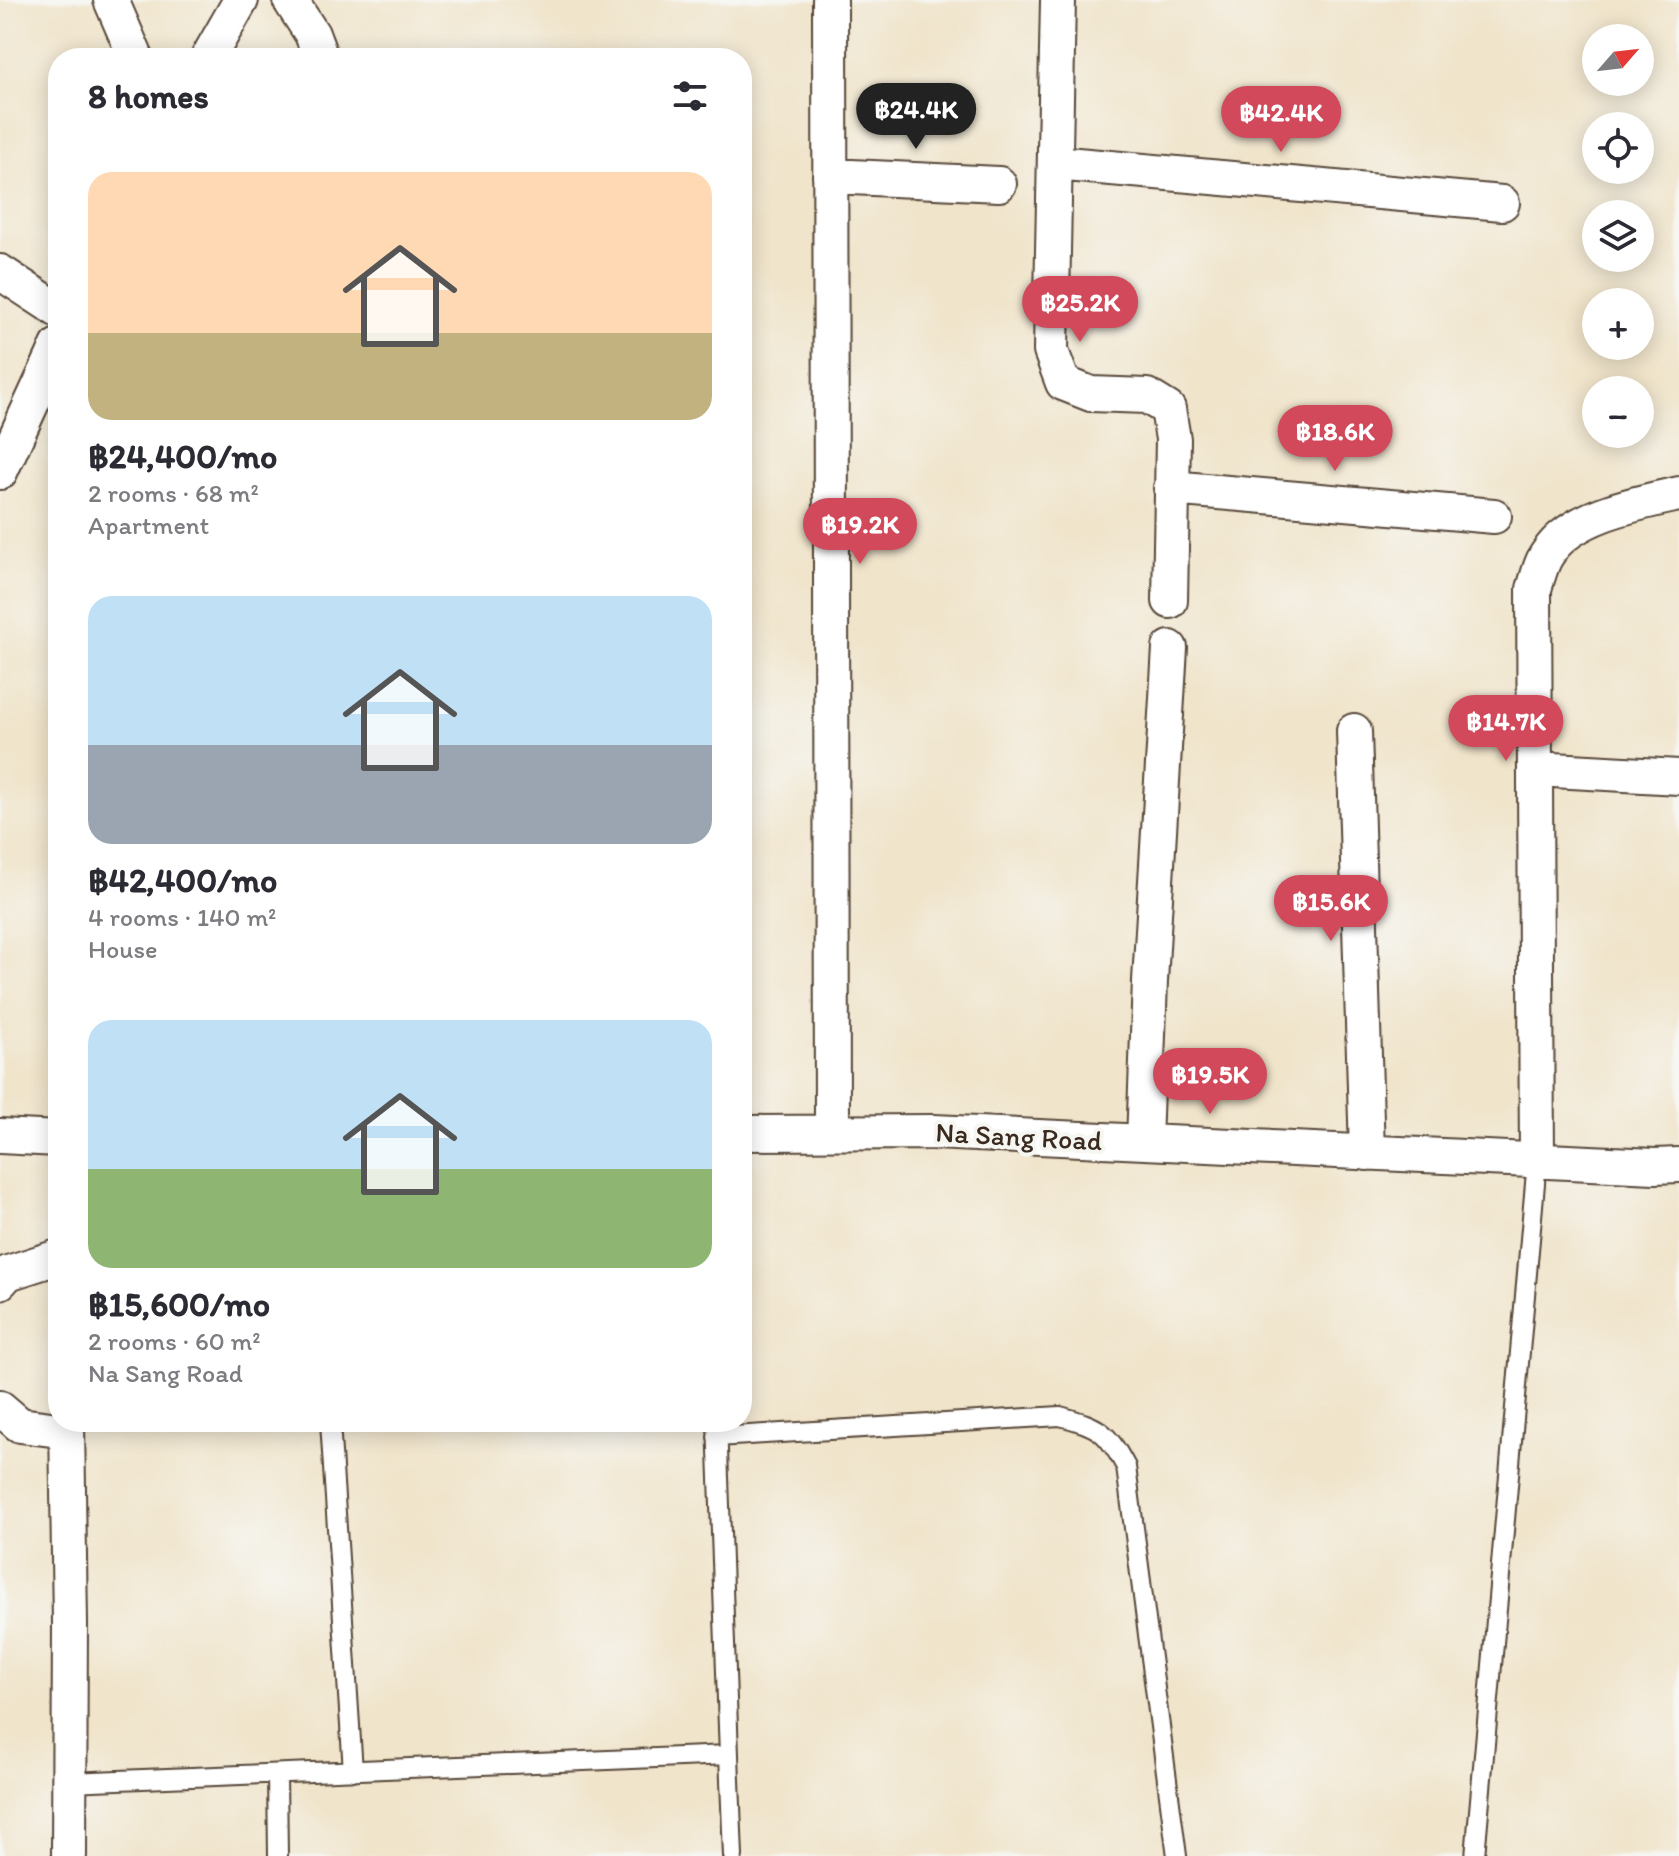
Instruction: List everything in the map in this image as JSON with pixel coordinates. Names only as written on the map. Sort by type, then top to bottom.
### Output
[{"type":"street","points":[[111,0],[132,48]]},
{"type":"street","points":[[214,48],[241,0]]},
{"type":"street","points":[[290,0],[317,48]]},
{"type":"street","points":[[830,0],[832,1132]]},
{"type":"street","points":[[1058,0],[1051,351],[1063,383],[1091,394],[1147,396],[1168,409],[1173,439],[1170,601]]},
{"type":"street","points":[[1055,163],[1502,203]]},
{"type":"street","points":[[830,176],[999,184]]},
{"type":"street","points":[[0,272],[48,303]]},
{"type":"street","points":[[0,472],[48,368]]},
{"type":"street","points":[[1171,488],[1494,516]]},
{"type":"street","points":[[1537,1161],[1534,589],[1548,552],[1578,525],[1626,506],[1679,494]]},
{"type":"street","points":[[1144,1142],[1150,981],[1170,648]]},
{"type":"street","points":[[1354,731],[1367,1153]]},
{"type":"street","points":[[1535,769],[1679,777]]},
{"type":"street","name":"Na Sang Road","points":[[752,1133],[934,1132],[1679,1165]]},
{"type":"street","points":[[0,1136],[48,1138]]},
{"type":"street","points":[[3,1272],[48,1260]]},
{"type":"street","points":[[0,1408],[20,1425],[48,1426]]},
{"type":"street","points":[[67,1432],[69,1856]]},
{"type":"lane","points":[[1475,1856],[1537,1161]]},
{"type":"lane","points":[[752,1429],[1060,1416],[1092,1425],[1112,1440],[1126,1467],[1177,1856]]},
{"type":"lane","points":[[331,1432],[353,1771]]},
{"type":"lane","points":[[717,1432],[733,1856]]},
{"type":"lane","points":[[69,1782],[729,1755]]},
{"type":"lane","points":[[277,1774],[278,1856]]}]
